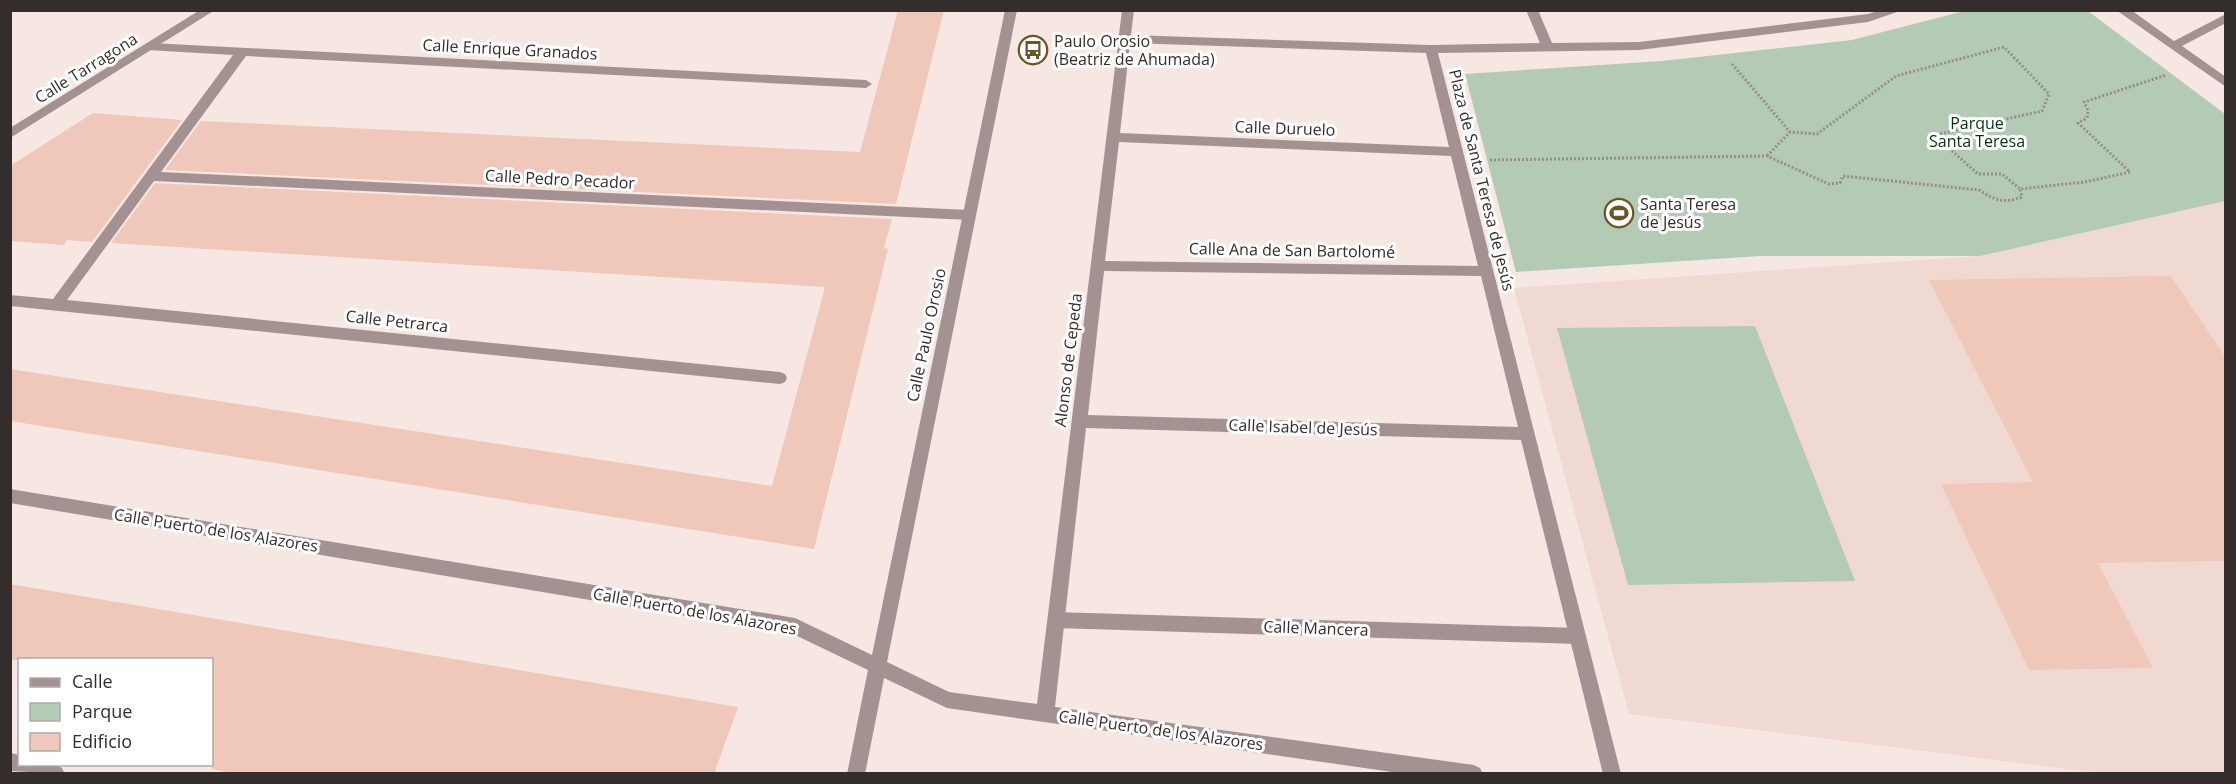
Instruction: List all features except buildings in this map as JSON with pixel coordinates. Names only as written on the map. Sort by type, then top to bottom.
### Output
[{"type":"street","name":"Calle Tarragona","points":[[10,134],[209,10]]},
{"type":"street","name":"Calle Paulo Orosio","points":[[855,774],[1011,10]]},
{"type":"street","name":"Alonso de Cepeda","points":[[1045,714],[1128,10]]},
{"type":"street","points":[[1532,10],[1547,47]]},
{"type":"street","name":"Plaza de Santa Teresa de Jesús","points":[[1612,774],[1431,49],[1639,46],[1868,18],[1897,10]]},
{"type":"street","points":[[2122,10],[2226,83]]},
{"type":"street","points":[[2173,46],[2226,18]]},
{"type":"street","points":[[1124,39],[1431,49]]},
{"type":"street","name":"Calle Enrique Granados","points":[[151,47],[866,84]]},
{"type":"street","points":[[56,305],[242,51]]},
{"type":"street","name":"Calle Duruelo","points":[[1112,137],[1457,152]]},
{"type":"street","name":"Calle Pedro Pecador","points":[[150,176],[969,215]]},
{"type":"street","name":"Calle Ana de San Bartolomé","points":[[1098,266],[1487,271]]},
{"type":"street","name":"Calle Petrarca","points":[[10,300],[780,378]]},
{"type":"street","name":"Calle Isabel de Jesús","points":[[1080,421],[1527,434]]},
{"type":"street","name":"Calle Puerto de los Alazores","points":[[10,496],[795,626],[947,700],[1474,774]]},
{"type":"street","name":"Calle Mancera","points":[[1056,620],[1577,636]]},
{"type":"street","points":[[28,766],[56,774]]},
{"type":"path","points":[[1486,160],[1767,156],[1829,184],[1839,183],[1843,176],[1979,190],[1995,201],[2010,203],[2022,197],[2020,189],[2006,174],[1989,172],[1978,174],[1934,135],[2042,111],[2049,94],[2004,47],[1896,75],[1817,134],[1790,132],[1731,63]]},
{"type":"path","points":[[2020,189],[2085,182],[2130,172],[2078,123],[2088,118],[2088,110],[2084,102],[2172,73]]},
{"type":"path","points":[[1767,156],[1790,132]]},
{"type":"shaded area","points":[[2225,201],[2225,773],[2098,773],[1629,714],[1514,288],[1980,256]]},
{"type":"green space","name":"Parque Santa Teresa","points":[[1964,11],[2088,11],[2225,114],[2225,201],[1980,256],[1760,256],[1516,272],[1465,74],[1662,61],[1852,40]]},
{"type":"green space","points":[[1755,326],[1855,581],[1628,585],[1557,328]]},
{"type":"place","name":"Paulo Orosio (Beatriz de Ahumada)","points":[[1033,50]]},
{"type":"place","name":"Santa Teresa de Jesús","points":[[1619,213]]}]
